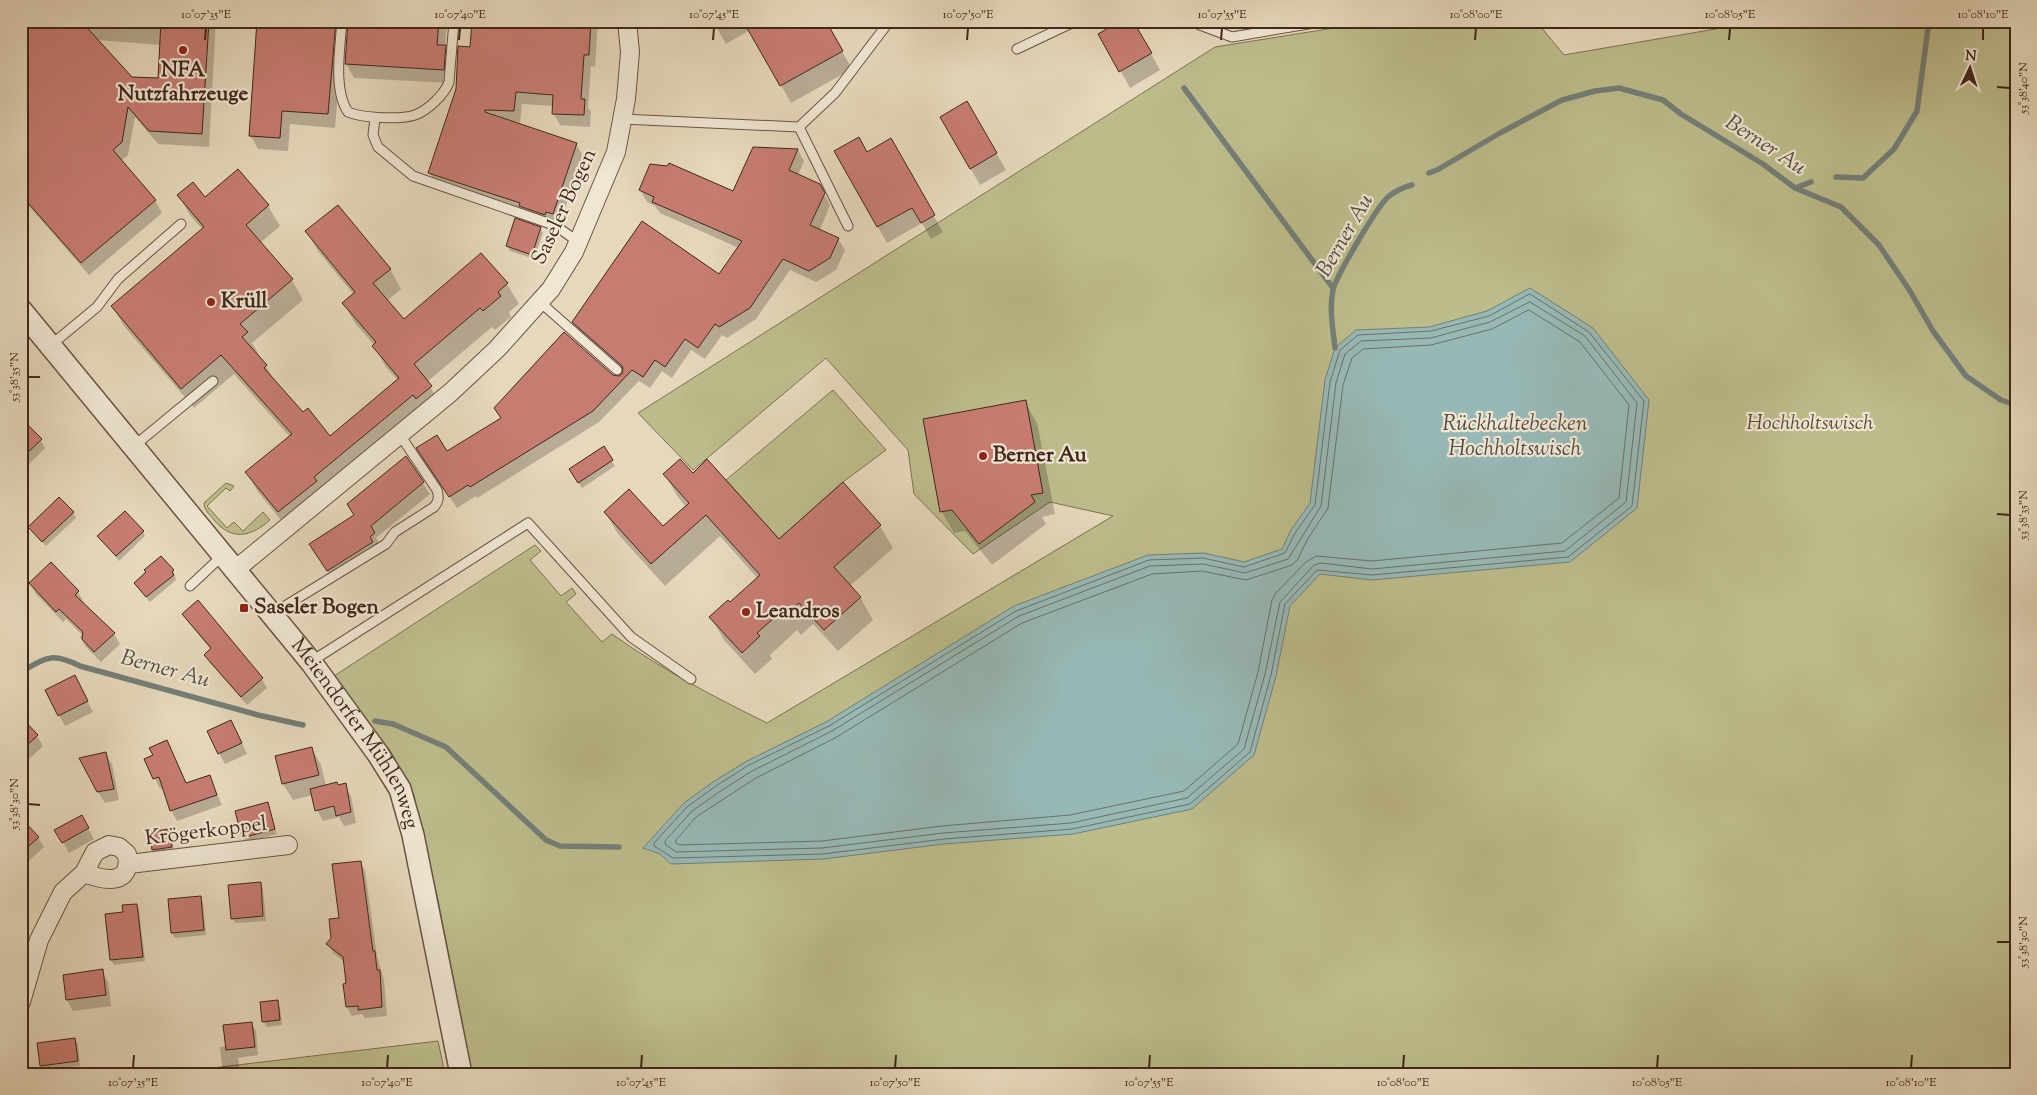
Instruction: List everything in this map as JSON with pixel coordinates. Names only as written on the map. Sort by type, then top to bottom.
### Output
[{"type":"street","name":"Saseler Bogen","points":[[230,562],[400,434],[450,393],[497,349],[551,289],[578,242],[616,152],[626,99],[630,52],[628,21]]},
{"type":"street","name":"Meiendorfer Mühlenweg","points":[[21,310],[311,662],[378,754],[400,789],[414,835],[461,1074]]},
{"type":"street","name":"Krögerkoppel","points":[[21,1002],[43,932],[63,892],[84,873],[95,852],[109,845],[119,847],[127,854],[129,864],[124,873],[114,879],[100,879],[84,873]]},
{"type":"street","name":"Krögerkoppel","points":[[129,864],[288,845]]},
{"type":"lane","points":[[342,21],[339,88],[341,100],[348,112],[375,118],[414,115],[424,110],[444,91],[449,82],[454,21]]},
{"type":"lane","points":[[1017,48],[1076,21]]},
{"type":"lane","points":[[1201,22],[1232,36],[1326,21]]},
{"type":"lane","points":[[622,119],[799,127],[835,93],[885,27]]},
{"type":"lane","points":[[375,118],[373,135],[378,146],[414,176],[548,223],[559,228],[578,242]]},
{"type":"lane","points":[[799,127],[848,226]]},
{"type":"lane","points":[[51,345],[97,307],[118,279],[182,224]]},
{"type":"lane","points":[[540,302],[617,370]]},
{"type":"lane","points":[[134,446],[213,381]]},
{"type":"lane","points":[[271,614],[386,544],[395,532],[438,503],[439,496],[437,490],[400,434]]},
{"type":"lane","points":[[311,662],[528,524],[631,637],[691,680]]},
{"type":"lane","points":[[190,586],[230,562]]},
{"type":"green space","name":"Hochholtswisch","points":[[1378,21],[1536,21],[1564,55],[1762,21],[2016,21],[2016,1074],[472,1074],[437,895],[419,824],[414,795],[391,752],[334,676],[535,545],[541,551],[530,560],[561,596],[572,588],[576,594],[566,602],[602,642],[612,634],[688,682],[767,723],[1113,516],[1050,502],[973,554],[914,494],[908,450],[826,358],[693,470],[638,413],[1215,47]]},
{"type":"green space","points":[[833,390],[886,450],[843,482],[779,539],[726,480]]},
{"type":"green space","points":[[226,483],[234,486],[230,491],[226,488],[207,506],[227,528],[234,522],[243,531],[263,512],[270,520],[256,530],[242,534],[228,532],[221,527],[207,512],[204,503]]},
{"type":"green space","points":[[438,1041],[445,1074],[162,1074]]},
{"type":"water","name":"Rückhaltebecken Hochholtswisch","points":[[1530,288],[1593,328],[1649,400],[1637,508],[1570,562],[1372,580],[1320,574],[1290,606],[1276,676],[1254,755],[1192,809],[1073,834],[944,844],[823,859],[671,864],[660,854],[643,848],[684,803],[713,782],[747,761],[826,722],[1014,606],[1148,555],[1204,553],[1244,562],[1282,549],[1291,530],[1310,503],[1325,380],[1335,348],[1356,330],[1429,327],[1487,311]]},
{"type":"building","points":[[21,21],[81,21],[132,77],[158,78],[161,21],[209,21],[202,134],[149,131],[128,107],[122,142],[113,150],[156,200],[81,263],[21,195]]},
{"type":"building","points":[[257,21],[336,21],[328,114],[282,111],[280,138],[249,136]]},
{"type":"building","points":[[348,21],[439,21],[437,45],[446,45],[444,70],[345,64]]},
{"type":"building","points":[[472,21],[591,21],[589,55],[584,55],[581,99],[585,99],[584,115],[552,114],[553,95],[516,92],[514,111],[485,110],[485,112],[577,143],[553,214],[546,212],[545,215],[519,206],[520,203],[428,173],[456,89],[458,46],[470,47]]},
{"type":"building","points":[[743,21],[826,21],[843,51],[780,86]]},
{"type":"building","points":[[1120,21],[1133,21],[1152,53],[1119,72],[1098,34]]},
{"type":"building","points":[[967,101],[997,153],[970,169],[940,117]]},
{"type":"building","points":[[859,137],[867,152],[891,138],[935,215],[921,223],[912,208],[877,227],[834,151]]},
{"type":"building","points":[[753,147],[798,149],[789,170],[820,184],[825,193],[810,225],[839,238],[830,258],[809,271],[783,259],[750,308],[719,327],[715,324],[698,348],[685,339],[665,367],[655,360],[643,377],[632,370],[593,411],[470,487],[468,485],[449,497],[416,448],[437,435],[447,451],[501,418],[494,408],[564,332],[613,375],[619,376],[622,374],[623,368],[621,365],[572,322],[642,221],[719,274],[742,241],[652,202],[654,197],[639,190],[650,164],[667,166],[669,163],[733,191]]},
{"type":"building","points":[[238,169],[269,205],[246,225],[293,279],[240,324],[248,332],[242,337],[267,365],[264,368],[303,412],[308,408],[330,436],[399,378],[372,346],[376,342],[342,303],[355,292],[305,231],[338,205],[391,269],[373,283],[404,319],[481,253],[508,283],[498,292],[501,296],[483,311],[480,308],[414,364],[432,386],[416,399],[413,395],[314,477],[317,481],[278,512],[245,472],[292,434],[221,355],[181,389],[111,306],[204,227],[177,195],[193,182],[205,197]]},
{"type":"building","points":[[515,218],[541,227],[532,255],[506,246]]},
{"type":"building","name":"Berner Au","points":[[1026,400],[1043,493],[1031,495],[1035,502],[979,544],[952,510],[940,512],[923,419]]},
{"type":"building","points":[[21,418],[42,439],[21,459]]},
{"type":"building","points":[[604,446],[613,460],[578,483],[569,469]]},
{"type":"building","points":[[406,456],[424,482],[371,526],[375,533],[370,537],[373,542],[327,571],[309,544],[354,515],[347,504]]},
{"type":"building","points":[[680,459],[693,473],[707,459],[779,539],[843,482],[881,525],[834,567],[861,597],[824,630],[799,603],[787,613],[784,609],[757,633],[760,636],[742,653],[709,617],[728,600],[730,602],[760,575],[706,515],[651,564],[604,512],[629,489],[663,526],[689,503],[663,474]]},
{"type":"building","points":[[59,497],[74,512],[42,542],[28,527]]},
{"type":"building","points":[[125,511],[144,531],[116,556],[97,536]]},
{"type":"building","points":[[161,556],[174,570],[172,572],[174,575],[146,597],[134,583],[146,572],[144,570]]},
{"type":"building","points":[[51,562],[79,591],[75,595],[115,633],[94,652],[82,639],[83,632],[59,609],[56,612],[29,583]]},
{"type":"building","points":[[198,600],[263,678],[241,697],[204,655],[211,648],[182,614]]},
{"type":"building","points":[[75,675],[88,701],[58,716],[45,690]]},
{"type":"building","points":[[21,717],[38,735],[21,751]]},
{"type":"building","points":[[231,720],[242,743],[218,754],[207,731]]},
{"type":"building","points":[[167,740],[186,783],[210,775],[217,795],[170,811],[159,777],[153,779],[144,759],[153,755],[149,748]]},
{"type":"building","points":[[312,747],[319,775],[282,784],[275,756]]},
{"type":"building","points":[[106,752],[114,789],[97,792],[79,758]]},
{"type":"building","points":[[337,782],[338,785],[346,783],[351,812],[336,816],[334,806],[315,811],[310,789]]},
{"type":"building","points":[[268,802],[275,829],[242,838],[235,811]]},
{"type":"building","points":[[82,815],[89,828],[62,843],[54,830]]},
{"type":"building","points":[[21,818],[39,837],[21,853]]},
{"type":"building","points":[[169,829],[172,847],[152,850],[150,832]]},
{"type":"building","points":[[361,861],[373,951],[375,951],[377,970],[380,970],[382,1007],[358,1010],[358,1006],[346,1007],[343,984],[346,983],[343,957],[326,944],[331,938],[329,919],[339,918],[332,864]]},
{"type":"building","points":[[261,882],[263,916],[231,919],[228,885]]},
{"type":"building","points":[[201,896],[204,930],[171,933],[168,899]]},
{"type":"building","points":[[137,904],[143,957],[110,960],[105,914],[123,912],[122,905]]},
{"type":"building","points":[[103,969],[106,995],[66,1000],[63,975]]},
{"type":"building","points":[[278,1000],[280,1020],[262,1022],[260,1002]]},
{"type":"building","points":[[252,1022],[255,1047],[226,1050],[223,1025]]},
{"type":"building","points":[[75,1038],[78,1061],[40,1066],[37,1043]]},
{"type":"waterway","points":[[1836,177],[1863,178],[1894,149],[1917,111],[1929,21]]},
{"type":"waterway","points":[[1184,88],[1333,288]]},
{"type":"waterway","name":"Berner Au","points":[[1429,173],[1562,100],[1595,91],[1619,88],[1663,100],[1681,114],[1763,164],[1795,188],[1841,207],[1879,245],[1910,291],[1933,331],[1966,376],[2001,400],[2016,405]]},
{"type":"waterway","points":[[1795,188],[1811,182]]},
{"type":"waterway","name":"Berner Au","points":[[1335,348],[1331,304],[1333,290],[1341,271],[1357,242],[1383,203],[1394,193],[1412,185]]},
{"type":"waterway","name":"Berner Au","points":[[21,672],[50,658],[63,659],[80,666],[258,715],[303,725]]},
{"type":"waterway","name":"Berner Au","points":[[375,721],[393,724],[446,747],[546,840],[560,846],[619,847]]},
{"type":"place","name":"NFA Nutzfahrzeuge","points":[[183,50]]},
{"type":"place","name":"Krüll","points":[[211,302]]},
{"type":"place","name":"Berner Au","points":[[983,456]]},
{"type":"place","name":"Saseler Bogen","points":[[244,608]]},
{"type":"place","name":"Leandros","points":[[746,612]]}]
